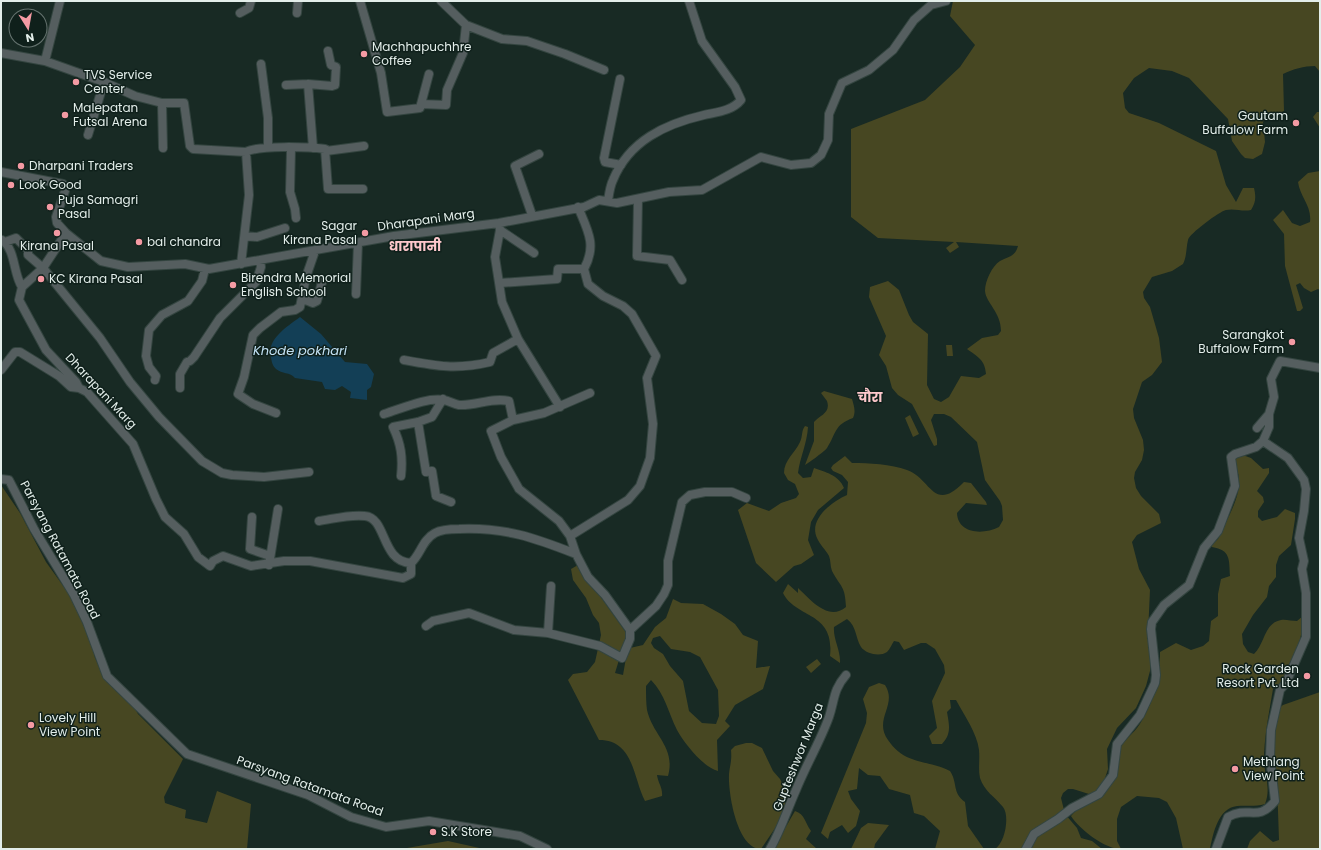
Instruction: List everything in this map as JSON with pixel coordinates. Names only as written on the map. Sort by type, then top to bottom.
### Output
[{"type":"street","points":[[45,61],[60,1]]},
{"type":"street","points":[[240,13],[249,8],[251,1]]},
{"type":"street","points":[[297,13],[298,1]]},
{"type":"street","points":[[360,1],[381,73],[387,112],[420,108],[429,74]]},
{"type":"street","points":[[441,1],[466,25],[502,39],[527,41],[565,54],[604,70]]},
{"type":"street","points":[[608,201],[612,180],[634,147],[663,128],[689,118],[723,111],[737,105],[740,100],[735,87],[702,41],[690,1]]},
{"type":"street","name":"Dharapani Marg","points":[[1,172],[63,184],[65,186],[65,191],[56,217],[57,223],[66,233],[100,260],[111,264],[128,267],[185,264],[205,269],[241,264],[394,236],[499,227],[532,215],[584,207],[599,200],[617,202],[669,192],[702,190],[761,157],[792,165],[811,163],[821,155],[828,140],[829,114],[842,83],[869,70],[893,50],[914,20],[931,5],[946,1]]},
{"type":"street","points":[[421,104],[446,105],[447,90],[463,53],[466,25]]},
{"type":"street","points":[[286,85],[335,85],[336,68],[331,65],[328,51]]},
{"type":"street","points":[[1,53],[45,61],[104,82],[125,92],[162,103],[184,103],[190,146],[193,149],[246,152],[251,149],[268,147],[291,149],[313,148],[326,151],[364,146]]},
{"type":"street","points":[[261,64],[268,118],[268,147]]},
{"type":"street","points":[[620,79],[604,158],[605,162],[621,165]]},
{"type":"street","points":[[88,135],[104,82]]},
{"type":"street","points":[[308,84],[313,148]]},
{"type":"street","points":[[162,103],[163,148]]},
{"type":"street","points":[[291,149],[289,182],[296,218]]},
{"type":"street","points":[[326,151],[328,189],[363,189]]},
{"type":"street","points":[[241,264],[249,195],[246,152]]},
{"type":"street","points":[[532,215],[515,166],[539,154]]},
{"type":"street","points":[[638,199],[637,256],[670,260],[682,280]]},
{"type":"street","points":[[570,536],[628,500],[640,486],[650,458],[652,424],[647,378],[656,356],[632,314],[623,306],[603,296],[588,284],[584,269],[590,259],[590,238],[578,207]]},
{"type":"street","points":[[534,253],[499,227],[494,257],[502,302],[518,339],[560,406]]},
{"type":"street","points":[[245,236],[257,236],[285,228]]},
{"type":"street","points":[[66,233],[43,268],[22,287],[18,282],[13,259],[3,240],[17,239],[28,250],[28,255],[43,268],[100,338],[130,382],[158,417],[202,461],[222,473],[232,475],[264,477],[309,472]]},
{"type":"street","points":[[356,294],[358,243]]},
{"type":"street","points":[[276,413],[243,398],[238,394],[244,378],[253,335],[280,312],[295,310],[300,307],[306,277],[315,250]]},
{"type":"street","points":[[180,388],[180,374],[186,362],[190,361],[194,357],[225,312],[256,282],[261,267],[260,260]]},
{"type":"street","points":[[155,380],[156,376],[149,368],[146,356],[149,330],[162,315],[188,301],[202,281],[205,269]]},
{"type":"street","points":[[500,284],[557,278],[558,269],[584,269]]},
{"type":"street","points":[[302,299],[313,303],[317,301],[322,282]]},
{"type":"street","name":"Dharapani Marg","points":[[22,287],[19,300],[31,325],[46,350],[76,382],[79,388],[87,392],[133,444],[165,517],[184,534],[198,556],[210,566],[213,561],[223,556],[252,566],[269,564]]},
{"type":"street","points":[[404,360],[445,368],[475,366],[490,362],[493,353],[518,339]]},
{"type":"street","points":[[1,370],[15,352],[20,352],[59,376],[72,386],[79,388]]},
{"type":"street","points":[[1026,849],[1034,834],[1072,808],[1099,794],[1108,784],[1113,775],[1117,744],[1140,715],[1155,683],[1156,675],[1151,629],[1152,622],[1164,605],[1189,585],[1204,548],[1218,531],[1235,486],[1231,457],[1235,454],[1256,447],[1263,441],[1269,427],[1269,414],[1274,397],[1271,379],[1280,361],[1320,368]]},
{"type":"street","points":[[426,626],[433,621],[469,613],[514,630],[548,633],[600,646],[622,658],[630,639],[630,630],[605,595],[588,577],[576,554],[570,536],[559,521],[519,489],[501,458],[491,431],[513,420],[544,413],[590,393]]},
{"type":"street","points":[[384,414],[399,410],[416,402],[443,400],[459,405],[501,399],[509,401],[513,420]]},
{"type":"street","points":[[401,476],[403,458],[400,441],[393,427],[418,422],[432,417],[443,400]]},
{"type":"street","points":[[1257,428],[1269,414]]},
{"type":"street","points":[[418,422],[426,472],[432,471],[436,496],[451,502]]},
{"type":"street","points":[[1216,849],[1228,817],[1238,813],[1262,813],[1268,810],[1275,801],[1270,757],[1271,730],[1280,690],[1286,683],[1306,637],[1306,593],[1302,569],[1304,561],[1299,545],[1299,538],[1304,511],[1306,488],[1304,480],[1288,458],[1263,441]]},
{"type":"street","name":"Parsyang Ratamata Road","points":[[1,479],[9,480],[34,529],[74,595],[87,622],[107,676],[177,746],[187,754],[308,796],[351,817],[386,827],[429,821],[520,836],[547,849]]},
{"type":"street","points":[[630,630],[656,606],[668,585],[668,561],[682,502],[690,495],[705,492],[732,492],[746,498]]},
{"type":"street","points":[[278,509],[269,564],[284,561],[310,561],[403,578],[411,574],[411,564],[416,559],[425,540],[436,532],[444,530],[468,529],[505,530],[526,535],[576,554]]},
{"type":"street","points":[[319,521],[366,516],[374,519],[393,555],[404,563],[411,564]]},
{"type":"street","points":[[252,517],[250,548],[270,556]]},
{"type":"street","points":[[548,633],[551,586]]},
{"type":"street","name":"Gupteshwor Marga","points":[[770,849],[781,831],[796,789],[813,756],[829,717],[838,684],[846,675]]},
{"type":"shaded area","points":[[953,1],[1320,1],[1320,72],[1315,66],[1311,66],[1299,68],[1283,74],[1284,111],[1265,118],[1263,122],[1265,142],[1262,154],[1253,159],[1245,158],[1241,154],[1232,141],[1228,119],[1189,78],[1172,71],[1149,68],[1134,78],[1123,93],[1125,108],[1129,113],[1159,123],[1216,151],[1226,185],[1236,202],[1243,188],[1254,188],[1255,202],[1251,210],[1226,210],[1205,223],[1188,240],[1183,264],[1172,271],[1152,277],[1143,292],[1144,298],[1150,307],[1159,338],[1162,362],[1152,375],[1142,382],[1133,409],[1134,418],[1143,440],[1144,450],[1142,460],[1135,472],[1134,478],[1136,488],[1141,496],[1159,514],[1161,523],[1137,535],[1132,542],[1139,569],[1150,590],[1148,634],[1151,652],[1150,671],[1146,686],[1136,708],[1117,728],[1107,749],[1108,769],[1102,787],[1097,792],[1089,794],[1068,789],[1063,793],[1061,798],[1065,814],[1077,828],[1081,838],[1092,841],[1102,849],[995,849],[999,846],[1004,835],[1006,823],[1005,811],[982,783],[979,775],[979,754],[976,737],[956,700],[950,700],[951,708],[947,712],[949,733],[942,744],[932,744],[929,736],[937,728],[932,701],[945,673],[944,665],[935,649],[926,643],[921,643],[904,650],[899,642],[894,641],[888,651],[884,654],[870,653],[861,647],[853,625],[847,619],[834,627],[840,663],[830,656],[830,641],[827,631],[821,623],[789,601],[783,593],[788,584],[798,593],[798,588],[814,603],[826,610],[833,612],[839,611],[846,607],[844,590],[832,571],[829,556],[818,541],[815,531],[816,524],[823,512],[829,506],[847,495],[848,482],[842,475],[833,471],[831,468],[845,456],[852,463],[887,465],[907,470],[915,474],[933,491],[939,494],[945,495],[954,491],[964,482],[971,483],[987,505],[966,503],[957,513],[958,520],[962,525],[967,529],[979,532],[993,530],[999,527],[1003,520],[1000,501],[985,480],[977,442],[951,417],[944,414],[934,414],[931,420],[937,439],[937,445],[934,446],[912,404],[898,395],[892,388],[886,366],[879,355],[886,336],[869,297],[870,287],[888,281],[899,290],[913,322],[928,334],[927,385],[934,399],[941,402],[949,397],[961,376],[979,378],[986,374],[982,362],[967,349],[982,338],[998,335],[1001,331],[999,318],[988,300],[985,287],[994,266],[1013,254],[1017,250],[1018,246],[956,242],[959,247],[950,253],[946,248],[954,242],[878,238],[851,217],[851,129],[925,100],[960,67],[975,45],[950,16]]},
{"type":"shaded area","points":[[1317,112],[1320,112],[1320,128],[1313,117]]},
{"type":"shaded area","points":[[1320,171],[1320,290],[1318,289],[1311,292],[1304,288],[1300,283],[1296,285],[1303,308],[1300,311],[1297,311],[1285,266],[1284,234],[1273,220],[1283,210],[1292,223],[1300,226],[1310,222],[1308,206],[1298,182],[1308,173]]},
{"type":"shaded area","points":[[946,345],[952,345],[953,356],[947,356]]},
{"type":"shaded area","points":[[824,391],[852,399],[854,415],[853,418],[839,426],[826,449],[805,465],[814,441],[814,422],[828,408],[827,401],[821,393]]},
{"type":"shaded area","points":[[910,415],[919,434],[913,437],[905,418]]},
{"type":"shaded area","points":[[805,426],[808,427],[798,473],[803,478],[811,477],[814,468],[835,477],[844,488],[818,510],[811,522],[808,540],[814,555],[801,564],[794,566],[776,582],[756,563],[738,510],[747,503],[769,511],[781,503],[796,498],[799,494],[795,484],[788,480],[784,473],[784,468],[800,442]]},
{"type":"shaded area","points":[[1237,453],[1251,458],[1263,469],[1269,468],[1269,473],[1257,491],[1263,497],[1264,502],[1258,511],[1258,517],[1262,521],[1277,517],[1285,509],[1295,513],[1291,545],[1279,556],[1276,565],[1276,577],[1269,586],[1267,597],[1253,615],[1242,634],[1243,644],[1248,652],[1254,654],[1258,650],[1271,625],[1281,620],[1297,621],[1303,616],[1301,636],[1296,655],[1279,686],[1273,689],[1264,752],[1268,788],[1267,799],[1265,804],[1254,806],[1237,806],[1225,811],[1215,829],[1210,849],[1183,849],[1176,818],[1167,802],[1159,798],[1137,796],[1121,807],[1117,819],[1117,841],[1121,849],[1108,846],[1093,838],[1080,827],[1071,816],[1075,811],[1084,805],[1102,796],[1109,788],[1118,750],[1137,728],[1151,702],[1159,672],[1160,652],[1176,643],[1191,650],[1203,646],[1209,641],[1211,621],[1218,616],[1218,594],[1221,579],[1230,576],[1229,561],[1226,553],[1218,548],[1212,547],[1212,544],[1218,539],[1235,503],[1239,488],[1239,476],[1235,465]]},
{"type":"shaded area","points":[[1,485],[20,513],[46,562],[69,594],[91,641],[95,658],[105,678],[133,705],[138,714],[183,759],[164,797],[165,803],[186,810],[185,818],[207,823],[217,791],[251,804],[247,849],[1,849]]},
{"type":"shaded area","points":[[578,565],[627,634],[615,673],[623,675],[627,652],[630,648],[643,645],[655,627],[666,618],[673,599],[681,603],[703,604],[735,624],[743,635],[758,641],[756,668],[770,666],[763,689],[735,705],[725,721],[730,726],[717,740],[718,771],[701,760],[684,741],[677,730],[660,691],[651,680],[646,686],[647,710],[650,719],[666,749],[670,766],[668,776],[657,775],[662,790],[662,796],[645,801],[631,762],[626,753],[619,746],[611,742],[599,740],[568,680],[573,674],[587,672],[595,662],[601,635],[599,623],[593,615],[586,598],[573,580],[571,569]],"holes":[[[660,636],[671,649],[690,652],[700,657],[718,690],[719,716],[716,724],[702,723],[689,711],[683,681],[670,666],[663,654],[654,648],[651,643],[653,638]]]},
{"type":"shaded area","points":[[817,659],[821,664],[811,673],[806,667]]},
{"type":"shaded area","points":[[879,683],[885,685],[888,692],[888,706],[883,725],[884,732],[888,740],[902,754],[909,758],[950,771],[958,795],[965,802],[968,826],[984,849],[935,849],[940,831],[924,816],[914,813],[910,795],[889,789],[880,776],[868,775],[859,768],[857,789],[848,791],[851,799],[860,811],[856,826],[848,833],[842,825],[830,832],[828,839],[821,833],[866,723],[867,713],[863,699],[869,687]]},
{"type":"shaded area","points":[[1320,692],[1320,849],[1247,849],[1250,841],[1260,831],[1273,842],[1279,840],[1277,782],[1273,755],[1273,733],[1277,710],[1283,705]]},
{"type":"shaded area","points":[[752,743],[762,748],[773,771],[780,779],[786,791],[784,815],[761,849],[753,847],[746,840],[740,830],[732,806],[730,794],[729,774],[731,750],[735,746]]},
{"type":"shaded area","points":[[795,811],[801,814],[811,831],[806,839],[817,849],[773,849]]},
{"type":"shaded area","points":[[868,823],[889,825],[875,844],[874,849],[851,849],[861,828]]},
{"type":"shaded area","points":[[448,841],[484,849],[407,849],[407,848]]},
{"type":"water","name":"Khode pokhari","points":[[300,317],[321,334],[345,362],[367,364],[374,374],[371,387],[367,390],[367,400],[350,398],[351,392],[342,386],[335,390],[325,389],[322,382],[295,378],[291,375],[278,371],[275,368],[272,364],[270,351],[272,345],[284,329]]},
{"type":"place","name":"Machhapuchhre Coffee","points":[[364,54]]},
{"type":"place","name":"TVS Service Center","points":[[76,82]]},
{"type":"place","name":"Malepatan Futsal Arena","points":[[65,115]]},
{"type":"place","name":"Gautam Buffalow Farm","points":[[1296,123]]},
{"type":"place","name":"Dharpani Traders","points":[[21,166]]},
{"type":"place","name":"Look Good","points":[[11,185]]},
{"type":"place","name":"Puja Samagri Pasal","points":[[50,207]]},
{"type":"place","name":"Kirana Pasal","points":[[57,233]]},
{"type":"place","name":"Sagar Kirana Pasal","points":[[365,233]]},
{"type":"place","name":"bal chandra","points":[[139,242]]},
{"type":"place","name":"KC Kirana Pasal","points":[[41,279]]},
{"type":"place","name":"Birendra Memorial English School","points":[[233,285]]},
{"type":"place","name":"Sarangkot Buffalow Farm","points":[[1292,342]]},
{"type":"place","name":"Rock Garden Resort Pvt. Ltd","points":[[1307,676]]},
{"type":"place","name":"Lovely Hill View Point","points":[[31,725]]},
{"type":"place","name":"Methlang View Point","points":[[1235,769]]},
{"type":"place","name":"S.K Store","points":[[433,832]]},
{"type":"district","name":"धारापानी","points":[[415,246]]},
{"type":"district","name":"चौरा","points":[[870,397]]}]
